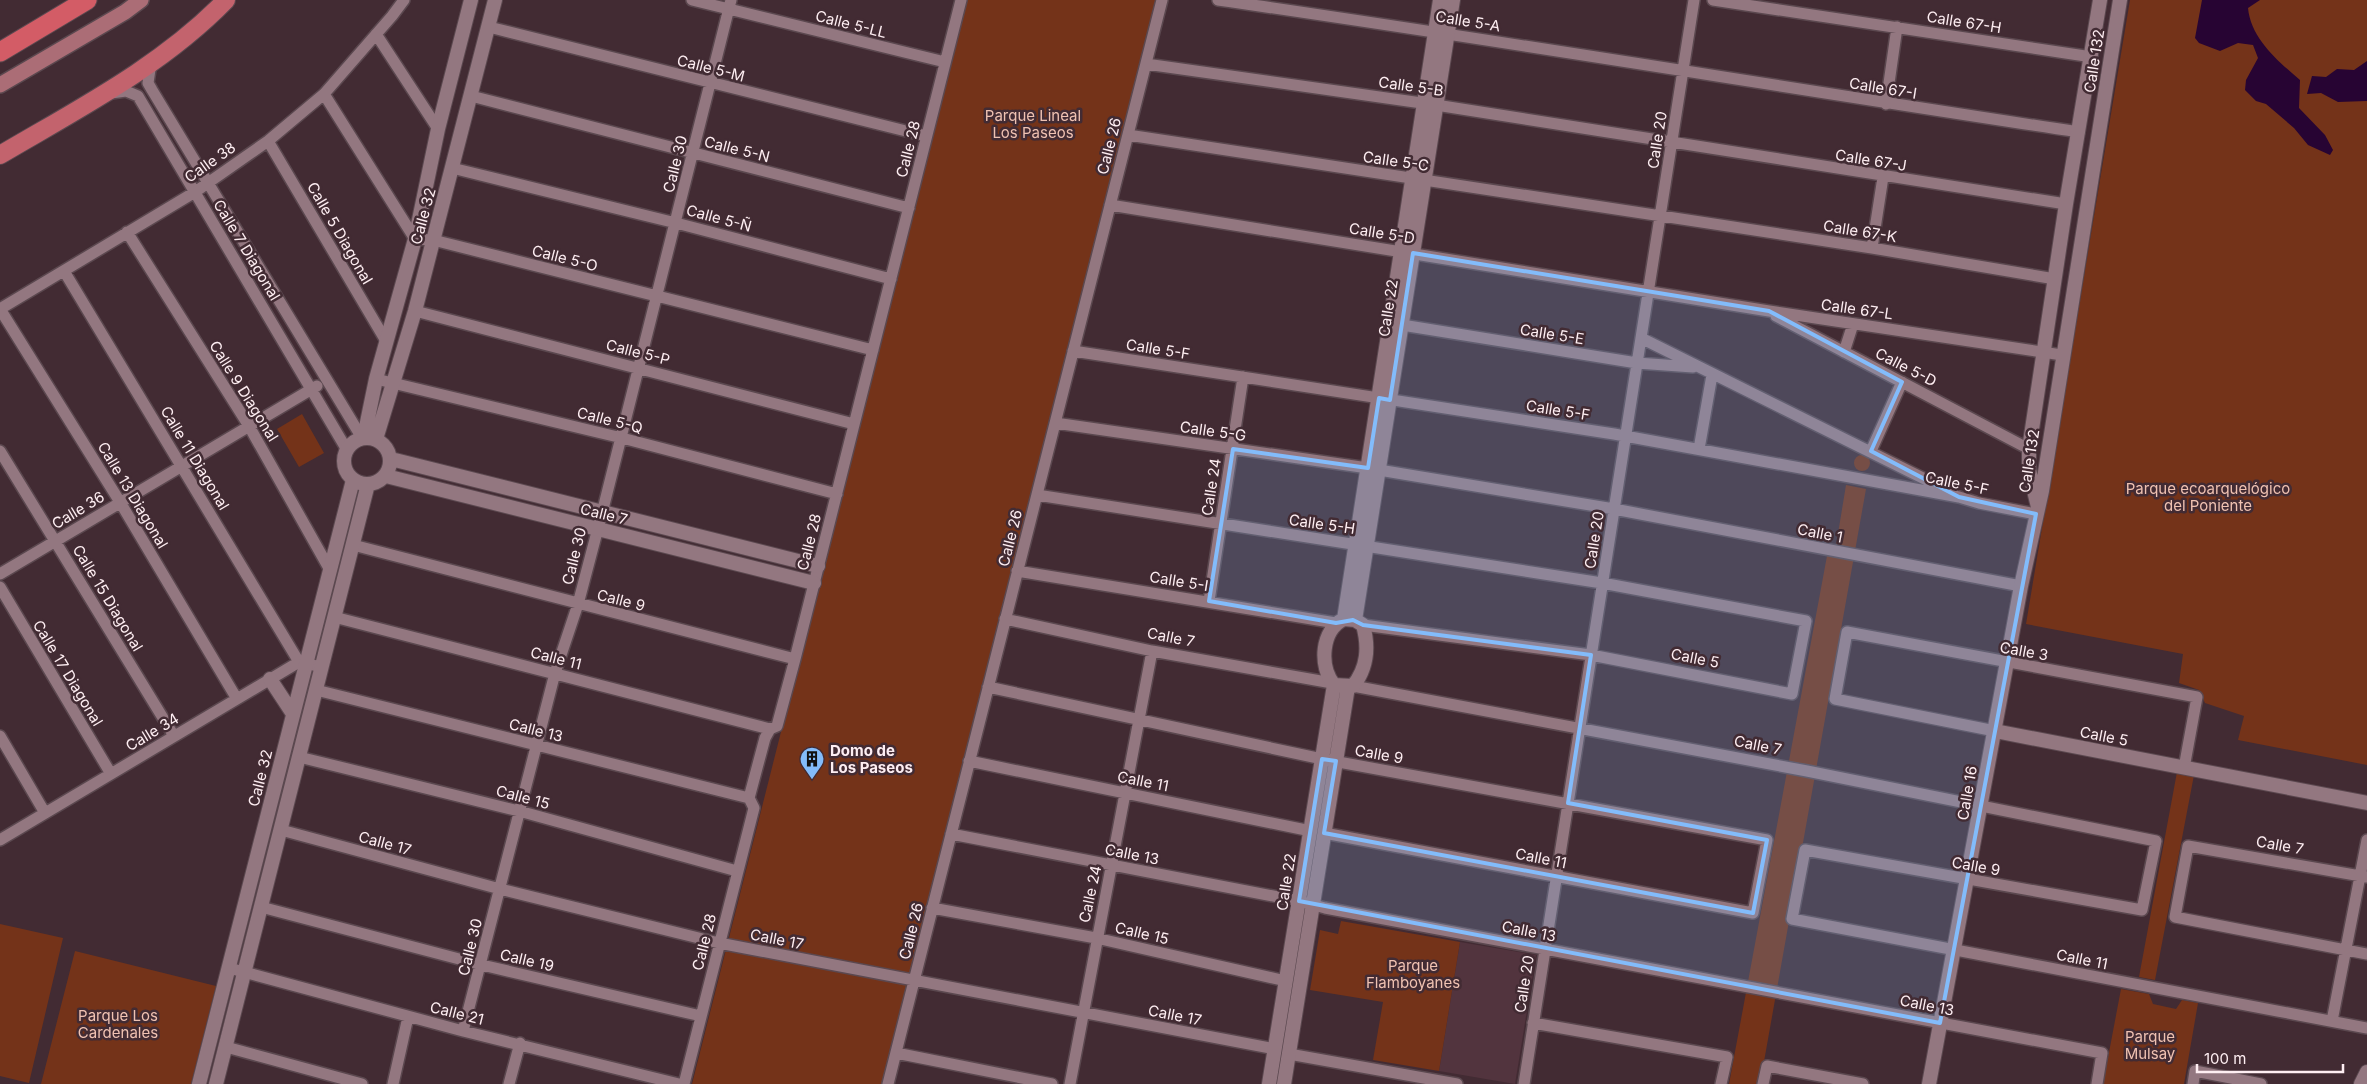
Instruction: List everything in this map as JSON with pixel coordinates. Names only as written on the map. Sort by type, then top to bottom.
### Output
[{"type":"highway","points":[[0,52],[87,0]]},
{"type":"main road","points":[[0,85],[125,12],[141,0]]},
{"type":"main road","points":[[0,155],[105,93],[165,54],[226,0]]},
{"type":"street","name":"Calle 38","points":[[0,309],[195,192],[268,141],[324,94],[404,0]]},
{"type":"street","name":"Calle 32","points":[[367,438],[376,379],[415,239],[438,129],[471,0]]},
{"type":"street","name":"Calle 32","points":[[367,438],[394,382],[415,311],[495,0]]},
{"type":"street","name":"Calle 5-LL","points":[[692,0],[730,5],[945,62]]},
{"type":"street","name":"Calle 28","points":[[684,1084],[754,808],[749,798],[765,738],[770,729],[778,726],[961,0]]},
{"type":"street","name":"Calle 26","points":[[888,1084],[1162,0]]},
{"type":"street","name":"Calle 5-A","points":[[1218,0],[1442,32],[1683,71]]},
{"type":"street","name":"Calle 22","points":[[1440,0],[1442,32]]},
{"type":"street","name":"Calle 22","points":[[1350,622],[1430,104],[1442,32],[1453,0]]},
{"type":"street","name":"Calle 20","points":[[1524,1084],[1694,0]]},
{"type":"street","name":"Calle 67-H","points":[[1712,0],[2092,57]]},
{"type":"street","name":"Calle 132","points":[[2037,511],[2028,470],[2029,449],[2066,204],[2100,0]]},
{"type":"street","name":"Calle 132","points":[[2037,511],[2120,0]]},
{"type":"street","name":"Calle 30","points":[[463,1031],[482,965],[519,811],[555,674],[578,604],[596,529],[622,438],[730,5]]},
{"type":"street","name":"Calle 5-M","points":[[488,27],[926,136]]},
{"type":"street","points":[[1886,104],[1897,27]]},
{"type":"street","points":[[376,34],[438,129]]},
{"type":"street","name":"Calle 7 Diagonal","points":[[151,63],[148,83],[326,380],[367,438]]},
{"type":"street","name":"Calle 5-B","points":[[1146,64],[1430,104],[1672,144]]},
{"type":"street","name":"Calle 67-I","points":[[1683,71],[1886,104],[2079,132]]},
{"type":"street","name":"Calle 7 Diagonal","points":[[105,93],[126,91],[138,96],[312,388],[346,450]]},
{"type":"street","points":[[324,94],[415,239]]},
{"type":"street","name":"Calle 5-N","points":[[471,96],[909,208]]},
{"type":"street","points":[[162,138],[176,130]]},
{"type":"street","name":"Calle 5-C","points":[[1128,135],[1660,216]]},
{"type":"street","name":"Calle 5 Diagonal","points":[[268,141],[386,341]]},
{"type":"street","name":"Calle 67-J","points":[[1672,144],[2066,204]]},
{"type":"street","name":"Calle 5-Ñ","points":[[452,168],[676,222],[891,279]]},
{"type":"street","points":[[1872,248],[1883,177]]},
{"type":"street","name":"Calle 5-D","points":[[1110,205],[1648,292]]},
{"type":"street","name":"Calle 67-K","points":[[1660,216],[1872,248],[2055,279]]},
{"type":"street","name":"Calle 9 Diagonal","points":[[127,232],[250,426],[330,570]]},
{"type":"street","name":"Calle 5-O","points":[[415,239],[433,240],[873,350]]},
{"type":"street","name":"Calle 22","points":[[1384,399],[1402,324],[1407,252]]},
{"type":"street","name":"Calle 11 Diagonal","points":[[64,271],[303,663]]},
{"type":"street","name":"Calle 67-L","points":[[1648,292],[2062,355]]},
{"type":"street","name":"Calle 13 Diagonal","points":[[0,309],[120,502],[237,699]]},
{"type":"street","name":"Calle 5-P","points":[[415,311],[854,424]]},
{"type":"street","name":"Calle 5-D","points":[[1769,311],[2029,449]]},
{"type":"street","name":"Calle 5-E","points":[[1402,324],[1637,363],[1697,367]]},
{"type":"street","points":[[1844,352],[1853,324]]},
{"type":"street","name":"Calle 5-E","points":[[1641,338],[1712,375],[1871,451],[1959,497]]},
{"type":"street","name":"Calle 5-F","points":[[1073,351],[1626,436],[1959,497],[1979,503],[2037,511]]},
{"type":"street","points":[[1699,450],[1712,375]]},
{"type":"street","name":"Calle 24","points":[[1209,601],[1243,377]]},
{"type":"street","name":"Calle 5-Q","points":[[376,379],[622,438],[837,494]]},
{"type":"street","name":"Calle 36","points":[[0,574],[326,380]]},
{"type":"street","points":[[1871,451],[1902,382]]},
{"type":"street","name":"Calle 5-G","points":[[1055,423],[1373,469],[1614,509]]},
{"type":"street","points":[[367,438],[386,447],[391,459],[386,476],[368,484],[353,480],[344,466],[346,450],[353,442],[367,438]]},
{"type":"street","name":"Calle 15 Diagonal","points":[[0,451],[174,736]]},
{"type":"street","name":"Calle 7","points":[[391,459],[818,566]]},
{"type":"street","name":"Calle 7","points":[[386,476],[814,583]]},
{"type":"street","name":"Calle 32","points":[[199,1084],[293,714],[303,663],[330,570],[353,480]]},
{"type":"street","points":[[216,1084],[368,484]]},
{"type":"street","name":"Calle 5-H","points":[[1037,495],[1362,544],[1602,584]]},
{"type":"street","name":"Calle 1","points":[[1614,509],[2021,586]]},
{"type":"street","name":"Calle 16","points":[[1929,1084],[2021,586],[2037,511]]},
{"type":"street","name":"Calle 9","points":[[353,546],[795,659]]},
{"type":"street","name":"Calle 5-I","points":[[1017,572],[1350,622],[1591,655]]},
{"type":"street","name":"Calle 5","points":[[1591,655],[1792,694],[1806,621],[1602,584]]},
{"type":"street","name":"Calle 17 Diagonal","points":[[0,587],[111,774]]},
{"type":"street","name":"Calle 11","points":[[334,617],[770,729]]},
{"type":"street","name":"Calle 7","points":[[1005,619],[1152,650],[1579,728],[1981,805],[2156,841],[2142,910]]},
{"type":"street","points":[[1350,622],[1366,656],[1361,676],[1342,685],[1324,665],[1324,652],[1350,622]]},
{"type":"street","name":"Calle 3","points":[[1835,699],[1847,632],[2197,697],[2184,768]]},
{"type":"street","name":"Calle 24","points":[[1070,1084],[1096,938],[1126,793],[1152,650]]},
{"type":"street","points":[[303,663],[322,667]]},
{"type":"street","name":"Calle 34","points":[[0,840],[270,679],[303,663]]},
{"type":"street","points":[[270,679],[293,714]]},
{"type":"street","name":"Calle 22","points":[[1284,1084],[1313,904],[1318,832],[1342,685]]},
{"type":"street","name":"Calle 9","points":[[988,687],[1329,760],[1767,840],[1752,913]]},
{"type":"street","name":"Calle 13","points":[[316,690],[749,798]]},
{"type":"street","name":"Calle 5","points":[[1835,699],[2367,803]]},
{"type":"street","points":[[0,736],[45,813]]},
{"type":"street","name":"Calle 15","points":[[299,757],[519,811],[738,871]]},
{"type":"street","name":"Calle 11","points":[[969,762],[1318,832],[1752,913]]},
{"type":"street","name":"Calle 17","points":[[281,830],[500,890],[719,943],[1275,1049]]},
{"type":"street","name":"Calle 22","points":[[1269,1084],[1299,901],[1318,832]]},
{"type":"street","name":"Calle 13","points":[[951,834],[1299,901],[1325,908],[2102,1053],[2097,1084]]},
{"type":"street","points":[[2332,1021],[2346,949],[2364,876],[2367,840]]},
{"type":"street","name":"Calle 7","points":[[2346,949],[2174,917],[2188,846],[2364,876]]},
{"type":"street","name":"Calle 9","points":[[1792,919],[1805,850],[2142,910]]},
{"type":"street","name":"Calle 19","points":[[261,908],[482,965],[701,1016]]},
{"type":"street","name":"Calle 15","points":[[932,908],[1096,938],[1286,981]]},
{"type":"street","name":"Calle 11","points":[[1792,919],[2367,1028]]},
{"type":"street","points":[[2346,949],[2367,954]]},
{"type":"street","name":"Calle 21","points":[[229,968],[408,1017],[520,1043],[680,1084]]},
{"type":"street","points":[[393,1084],[408,1017]]},
{"type":"street","points":[[1533,1024],[1727,1057],[1721,1084]]},
{"type":"street","points":[[509,1084],[520,1043]]},
{"type":"street","points":[[226,1046],[362,1084]]},
{"type":"street","points":[[896,1053],[1052,1084]]},
{"type":"street","points":[[1289,1054],[1457,1084]]},
{"type":"street","points":[[1763,1084],[1767,1066],[1862,1084]]},
{"type":"street","points":[[2193,1084],[2195,1071],[2261,1084]]},
{"type":"street","points":[[2361,1084],[2367,1072]]},
{"type":"highlighted area","points":[[1413,253],[1769,311],[1902,382],[1871,451],[1959,497],[2036,514],[1940,1023],[1299,901],[1322,759],[1336,761],[1324,833],[1753,913],[1767,840],[1568,803],[1591,655],[1363,625],[1353,620],[1336,623],[1209,601],[1233,449],[1368,468],[1379,398],[1390,400]]},
{"type":"shaded area","points":[[2202,0],[2260,0],[2248,8],[2254,30],[2267,48],[2300,80],[2299,108],[2325,135],[2333,150],[2330,155],[2308,145],[2294,128],[2266,104],[2256,101],[2245,90],[2246,80],[2258,58],[2253,45],[2238,43],[2220,51],[2199,43],[2195,38]]},
{"type":"shaded area","points":[[2367,61],[2367,101],[2338,102],[2321,93],[2307,94],[2312,76],[2326,77],[2337,69],[2354,70]]},
{"type":"shaded area","points":[[1460,942],[1536,955],[1515,1084],[1439,1071]]},
{"type":"green space","name":"Parque Lineal Los Paseos","points":[[966,0],[1162,0],[883,1084],[692,1084]]},
{"type":"green space","name":"Parque ecoarquelógico del Poniente","points":[[2130,0],[2367,0],[2367,765],[2238,740],[2244,716],[2205,703],[2199,690],[2179,683],[2183,654],[2026,624]]},
{"type":"green space","points":[[302,414],[324,453],[299,467],[277,429]]},
{"type":"green space","points":[[1862,455],[1870,463],[1862,471],[1854,463]]},
{"type":"green space","points":[[1846,485],[1866,489],[1760,1084],[1729,1084],[1827,556],[1836,546]]},
{"type":"green space","points":[[2177,772],[2194,775],[2155,980],[2139,977]]},
{"type":"green space","name":"Parque Flamboyanes","points":[[1341,921],[1460,942],[1439,1071],[1373,1060],[1383,1002],[1310,990],[1320,930],[1338,934]]},
{"type":"green space","points":[[0,924],[63,938],[29,1083],[0,1076]]},
{"type":"green space","name":"Parque Los Cardenales","points":[[75,951],[216,986],[191,1084],[41,1084]]},
{"type":"green space","name":"Parque Mulsay","points":[[2121,989],[2149,994],[2153,1004],[2176,1009],[2182,1000],[2198,1003],[2184,1084],[2103,1084]]},
{"type":"place","name":"Domo de Los Paseos","points":[[812,780]]}]
